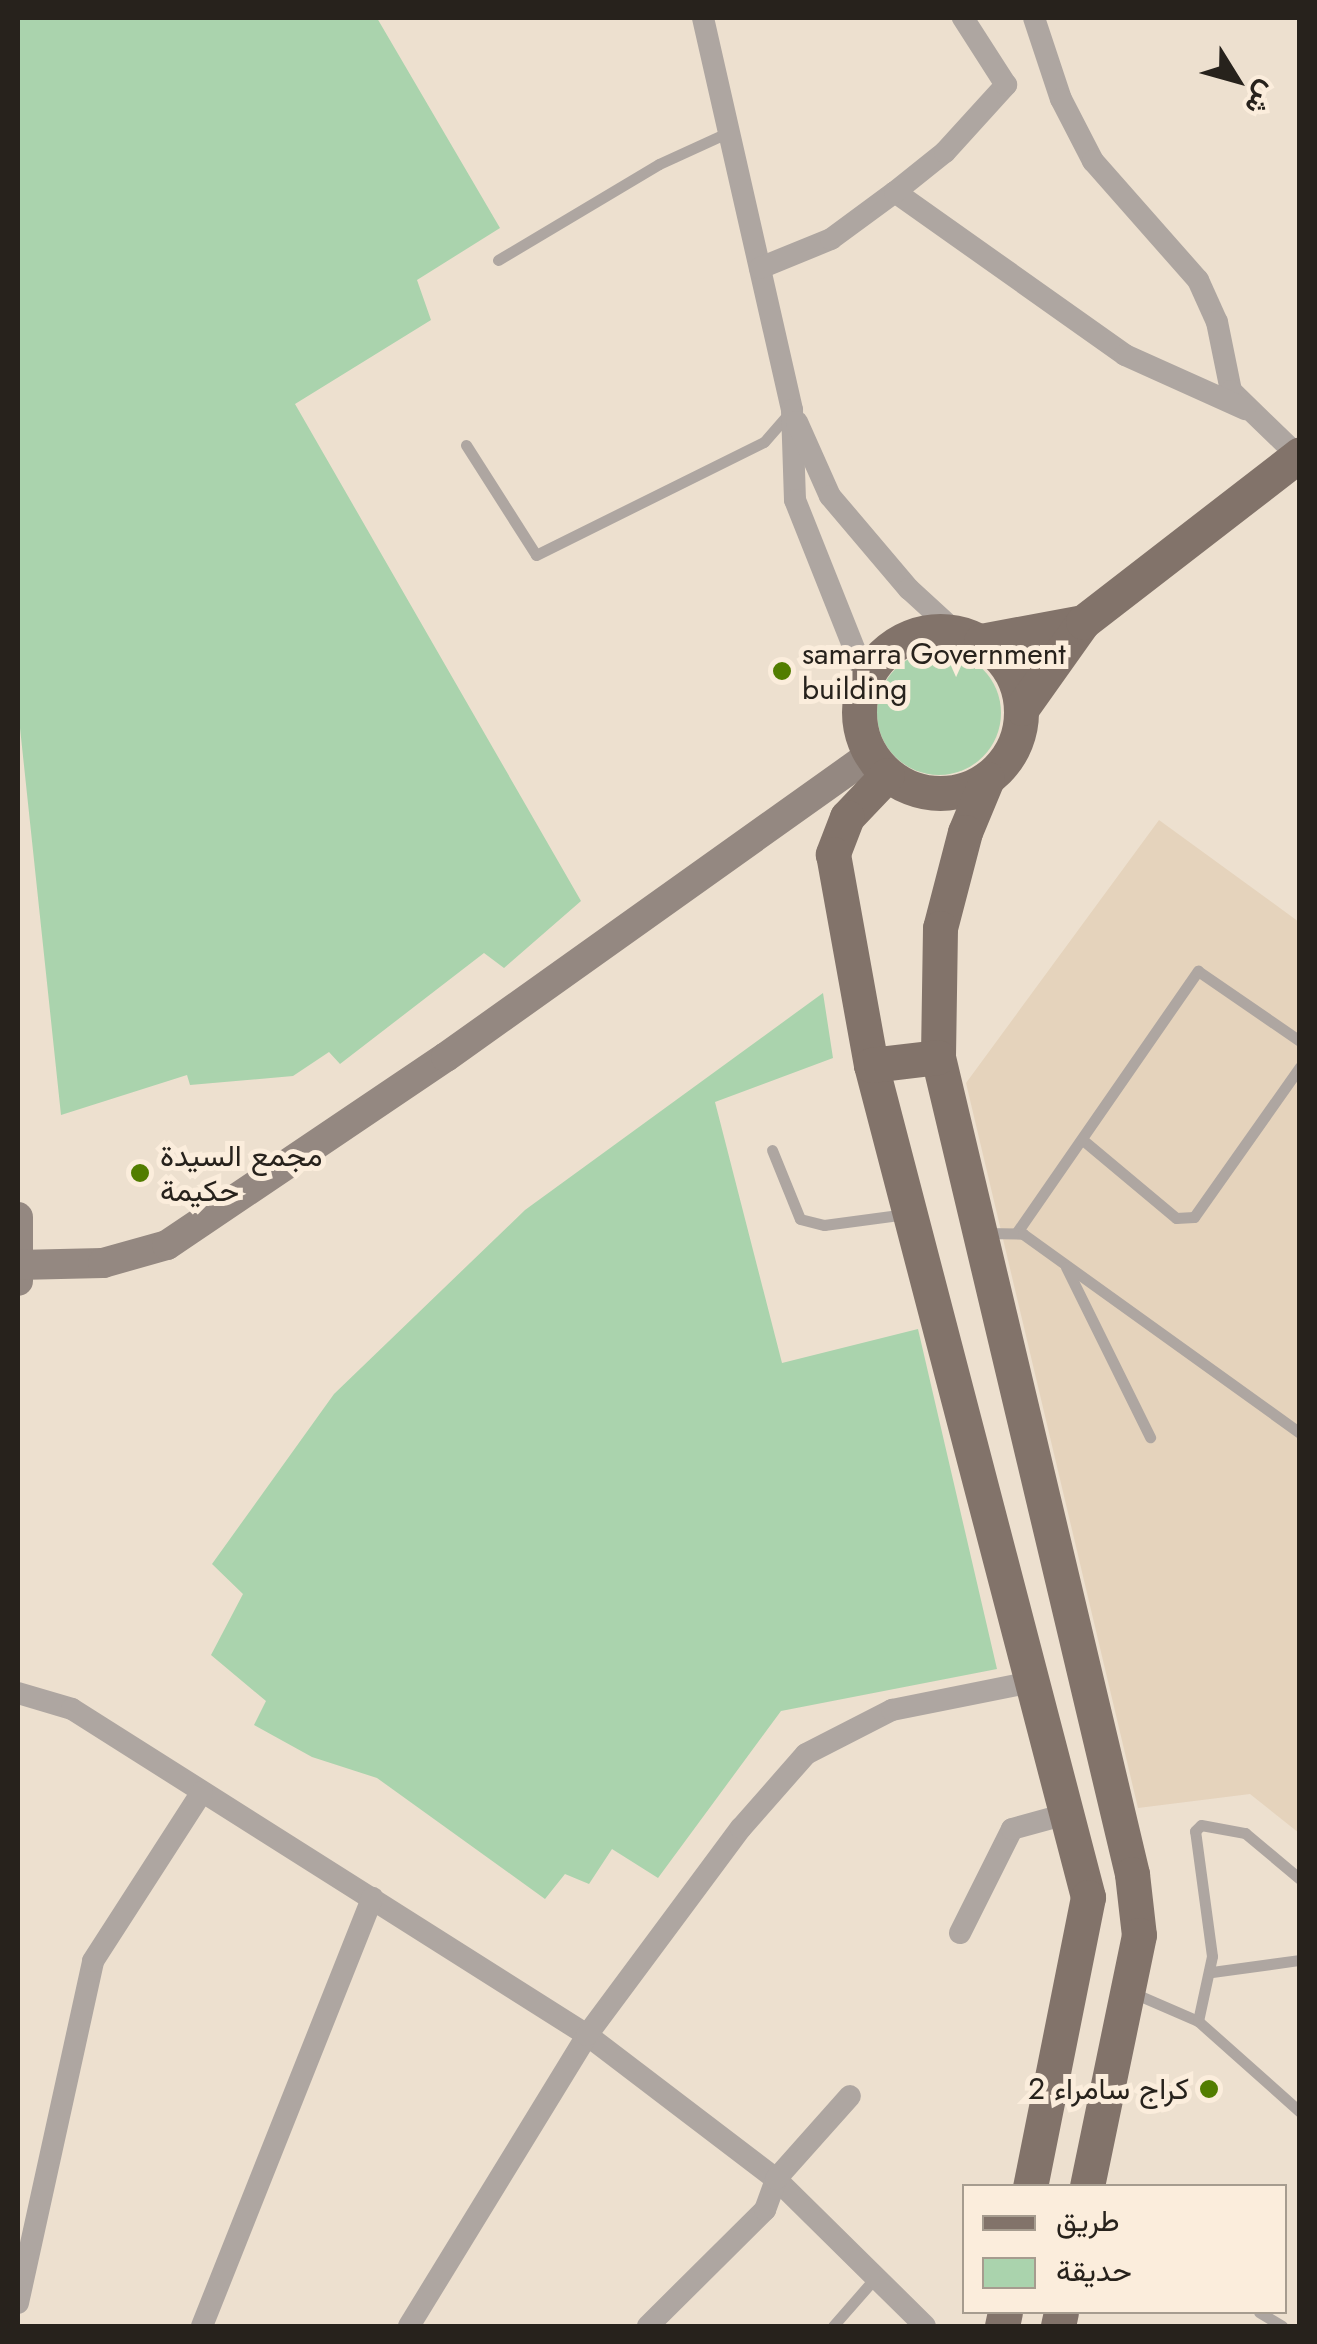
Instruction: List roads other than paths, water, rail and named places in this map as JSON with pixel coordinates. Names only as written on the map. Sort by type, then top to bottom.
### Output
[{"type":"main road","points":[[1087,2184],[1139,1934],[1132,1874],[938,1056],[940,928],[965,832],[987,779],[1018,735],[1022,708],[1083,622],[1299,455]]},
{"type":"main road","points":[[987,779],[936,794],[878,765],[859,717],[866,678],[903,640],[1083,622]]},
{"type":"main road","points":[[968,636],[1002,658],[1022,708]]},
{"type":"main road","points":[[878,765],[846,817],[833,854],[871,1065],[1088,1897],[1030,2184]]},
{"type":"main road","points":[[18,1218],[19,1270],[103,1262],[168,1245],[878,765]]},
{"type":"main road","points":[[871,1065],[938,1056]]},
{"type":"street","points":[[703,18],[792,410],[795,500],[866,678]]},
{"type":"street","points":[[760,268],[831,238],[895,192],[946,152],[1006,85],[963,18]]},
{"type":"street","points":[[1034,18],[1061,99],[1093,161],[1198,280],[1217,322],[1231,391],[1299,455]]},
{"type":"street","points":[[895,192],[1125,355],[1254,412]]},
{"type":"street","points":[[792,410],[830,496],[909,589],[968,636]]},
{"type":"street","points":[[410,2326],[587,2035],[741,1828],[806,1754],[892,1710],[1032,1682]]},
{"type":"street","points":[[18,1693],[72,1709],[587,2035],[776,2179],[926,2326]]},
{"type":"street","points":[[18,2303],[93,1961],[202,1792]]},
{"type":"street","points":[[960,1933],[1012,1829],[1067,1814]]},
{"type":"street","points":[[202,2326],[372,1898]]},
{"type":"street","points":[[648,2326],[764,2210],[776,2179],[850,2096]]},
{"type":"lane","points":[[498,260],[659,164],[729,132]]},
{"type":"lane","points":[[466,445],[536,555],[764,442],[792,410]]},
{"type":"lane","points":[[1017,1232],[1198,972],[1300,1041]]},
{"type":"lane","points":[[1084,1141],[1176,1218],[1194,1217],[1300,1067]]},
{"type":"lane","points":[[772,1150],[800,1219],[824,1225],[910,1214]]},
{"type":"lane","points":[[980,1233],[1017,1232],[1300,1432]]},
{"type":"lane","points":[[1064,1264],[1150,1436]]},
{"type":"lane","points":[[1198,2020],[1212,1972],[1195,1831],[1202,1825],[1245,1834],[1300,1879]]},
{"type":"lane","points":[[1212,1972],[1300,1960]]},
{"type":"lane","points":[[1128,1990],[1198,2020],[1300,2112]]},
{"type":"lane","points":[[833,2326],[876,2278]]},
{"type":"place","name":"samarra Government building","points":[[782,671]]},
{"type":"place","name":"مجمع السيدة حكيمة","points":[[140,1173]]},
{"type":"place","name":"كراج سامراء 2","points":[[1209,2089]]}]
